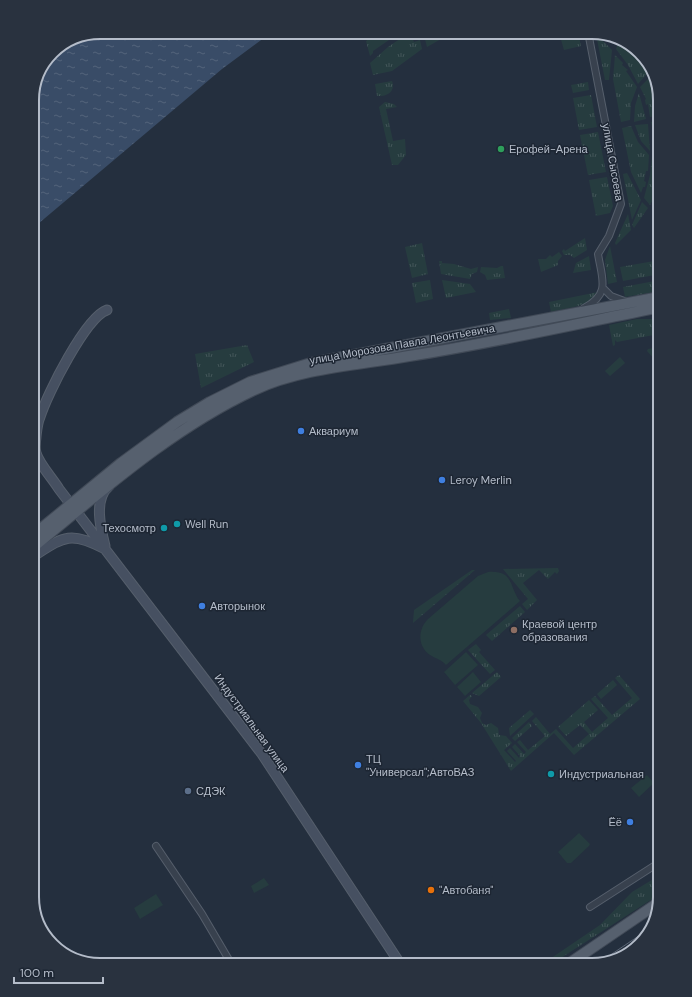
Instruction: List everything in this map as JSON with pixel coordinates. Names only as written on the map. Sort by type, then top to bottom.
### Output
[{"type":"main road","name":"улица Морозова Павла Леонтьевича","points":[[39,541],[121,463],[177,422],[232,390],[257,380],[311,363],[653,299]]},
{"type":"main road","name":"улица Морозова Павла Леонтьевича","points":[[39,531],[74,508],[96,496],[177,434],[211,412],[255,389],[321,370],[464,346],[653,308]]},
{"type":"main road","name":"Индустриальная улица","points":[[39,422],[50,394],[82,335],[98,315],[107,310]]},
{"type":"main road","name":"Индустриальная улица","points":[[39,458],[59,489],[262,754],[396,958]]},
{"type":"main road","points":[[106,550],[100,524],[100,502],[106,488],[124,474]]},
{"type":"main road","points":[[39,552],[53,542],[72,538],[91,542],[106,550]]},
{"type":"main road","points":[[577,958],[652,907]]},
{"type":"street","name":"улица Сысоева","points":[[589,39],[621,204],[609,236],[598,254],[603,288]]},
{"type":"street","points":[[576,313],[600,298],[603,288],[611,296],[632,303]]},
{"type":"street","points":[[156,846],[202,914],[228,958]]},
{"type":"street","points":[[590,907],[653,866]]},
{"type":"green space","points":[[369,39],[389,40],[373,51],[370,56],[366,41]]},
{"type":"green space","points":[[400,39],[413,39],[414,42],[420,40],[422,49],[392,71],[373,75],[370,63]]},
{"type":"green space","points":[[425,39],[441,39],[427,47]]},
{"type":"green space","points":[[561,39],[580,39],[581,46],[564,50]]},
{"type":"green space","points":[[597,39],[602,40],[612,50],[609,80],[605,80]]},
{"type":"green space","points":[[617,45],[629,52],[645,70],[647,74],[638,84],[628,65],[616,49]]},
{"type":"green space","points":[[615,55],[623,63],[622,65],[628,70],[626,71],[637,87],[631,103],[630,120],[621,122],[613,79]]},
{"type":"green space","points":[[649,78],[653,100],[653,117],[650,117],[648,104],[646,105],[646,99],[640,87]]},
{"type":"green space","points":[[392,81],[393,88],[390,93],[377,96],[375,84]]},
{"type":"green space","points":[[588,82],[589,90],[573,93],[571,85]]},
{"type":"green space","points":[[639,93],[646,119],[634,122],[635,106]]},
{"type":"green space","points":[[591,95],[597,127],[579,130],[573,98]]},
{"type":"green space","points":[[385,102],[394,104],[397,107],[386,109],[393,141],[405,139],[406,155],[398,165],[392,165],[379,107]]},
{"type":"green space","points":[[648,124],[650,151],[641,141],[635,125]]},
{"type":"green space","points":[[631,126],[638,142],[649,155],[648,171],[646,171],[644,181],[646,182],[645,187],[643,187],[641,193],[631,172],[622,128]]},
{"type":"green space","points":[[598,132],[606,172],[588,175],[580,135]]},
{"type":"green space","points":[[652,156],[653,200],[650,205],[644,198],[650,175]]},
{"type":"green space","points":[[627,173],[641,200],[632,220],[623,174]]},
{"type":"green space","points":[[607,177],[613,206],[610,213],[596,216],[589,180]]},
{"type":"green space","points":[[642,202],[648,208],[634,228],[632,225]]},
{"type":"green space","points":[[628,214],[631,230],[616,245],[615,243]]},
{"type":"green space","points":[[585,238],[587,250],[574,258],[570,255],[564,255],[562,251],[564,249],[565,251]]},
{"type":"green space","points":[[422,243],[428,274],[412,278],[405,247]]},
{"type":"green space","points":[[610,246],[617,282],[608,284],[605,260]]},
{"type":"green space","points":[[559,252],[562,256],[558,261],[558,265],[541,272],[538,259],[546,259],[550,255],[552,257]]},
{"type":"green space","points":[[589,256],[591,270],[573,273],[576,263]]},
{"type":"green space","points":[[439,261],[442,261],[442,263],[454,264],[471,269],[478,267],[477,272],[472,274],[470,279],[441,274]]},
{"type":"green space","points":[[653,261],[653,275],[623,281],[620,267]]},
{"type":"green space","points":[[503,266],[505,278],[487,280],[485,275],[480,272],[481,267],[497,268]]},
{"type":"green space","points":[[430,280],[433,299],[416,303],[412,283]]},
{"type":"green space","points":[[442,280],[470,284],[476,292],[446,298]]},
{"type":"green space","points":[[653,281],[653,292],[625,297],[623,287]]},
{"type":"green space","points":[[598,292],[595,297],[584,304],[551,312],[549,302]]},
{"type":"green space","points":[[509,309],[511,318],[490,320],[489,313]]},
{"type":"green space","points":[[637,319],[653,319],[653,335],[617,342],[615,340],[615,345],[613,346],[609,325]]},
{"type":"green space","points":[[247,345],[254,362],[201,388],[195,354]]},
{"type":"green space","points":[[653,348],[653,358],[647,351],[648,349]]},
{"type":"green space","points":[[620,357],[625,363],[610,376],[605,371]]},
{"type":"green space","points":[[558,568],[559,571],[557,574],[555,572],[548,579],[539,570],[523,583],[537,600],[527,610],[522,604],[528,599],[503,569]]},
{"type":"green space","points":[[472,570],[475,570],[413,623],[414,610]]},
{"type":"green space","points":[[488,572],[497,572],[507,577],[520,601],[446,665],[430,655],[423,647],[420,637],[422,628],[428,619],[478,576]]},
{"type":"green space","points":[[520,606],[525,612],[492,641],[486,635]]},
{"type":"green space","points":[[476,644],[481,650],[479,652],[495,670],[490,674],[468,650]]},
{"type":"green space","points":[[466,652],[478,665],[455,685],[444,672]]},
{"type":"green space","points":[[473,672],[481,682],[465,696],[457,687]]},
{"type":"green space","points":[[497,672],[501,677],[479,696],[472,693]]},
{"type":"green space","points":[[619,675],[640,699],[574,755],[554,733],[511,771],[481,723],[463,701],[470,695],[472,696],[469,700],[470,704],[478,707],[482,713],[480,718],[482,723],[486,725],[491,723],[498,728],[499,735],[506,736],[512,743],[504,750],[515,762],[516,761],[507,751],[510,748],[519,758],[520,756],[512,747],[515,744],[524,754],[526,752],[517,742],[520,740],[528,750],[545,736],[532,721],[536,717],[550,734],[556,729],[573,748],[589,734],[580,725],[566,736],[558,727],[589,700],[598,710],[584,722],[592,732],[608,718],[591,699],[595,696],[612,715],[632,698],[615,678]]},
{"type":"green space","points":[[613,680],[617,685],[601,699],[597,694]]},
{"type":"green space","points":[[530,710],[534,714],[510,736],[509,728]]},
{"type":"green space","points":[[529,722],[532,726],[515,741],[512,738]]},
{"type":"green space","points":[[647,775],[653,782],[653,784],[639,797],[631,788]]},
{"type":"green space","points":[[579,833],[590,844],[571,863],[567,863],[558,852]]},
{"type":"green space","points":[[264,878],[269,885],[254,893],[251,886]]},
{"type":"green space","points":[[653,879],[653,899],[561,958],[551,958],[600,925],[632,892]]},
{"type":"green space","points":[[156,894],[163,905],[140,919],[134,908]]},
{"type":"water","points":[[100,39],[263,39],[222,69],[39,223],[39,96],[45,73],[60,54],[77,44],[88,40]]},
{"type":"tram line","points":[[611,954],[638,936]]},
{"type":"place","name":"Ерофей-Арена","points":[[501,149]]},
{"type":"place","name":"Аквариум","points":[[301,431]]},
{"type":"place","name":"Leroy Merlin","points":[[442,480]]},
{"type":"place","name":"Well Run","points":[[177,524]]},
{"type":"place","name":"Техосмотр","points":[[164,528]]},
{"type":"place","name":"Авторынок","points":[[202,606]]},
{"type":"place","name":"Краевой центр образования","points":[[514,630]]},
{"type":"place","name":"ТЦ \"Универсал\";АвтоВАЗ","points":[[358,765]]},
{"type":"place","name":"Индустриальная","points":[[551,774]]},
{"type":"place","name":"СДЭК","points":[[188,791]]},
{"type":"place","name":"Ёё","points":[[630,822]]},
{"type":"place","name":"\"Автобаня\"","points":[[431,890]]}]
